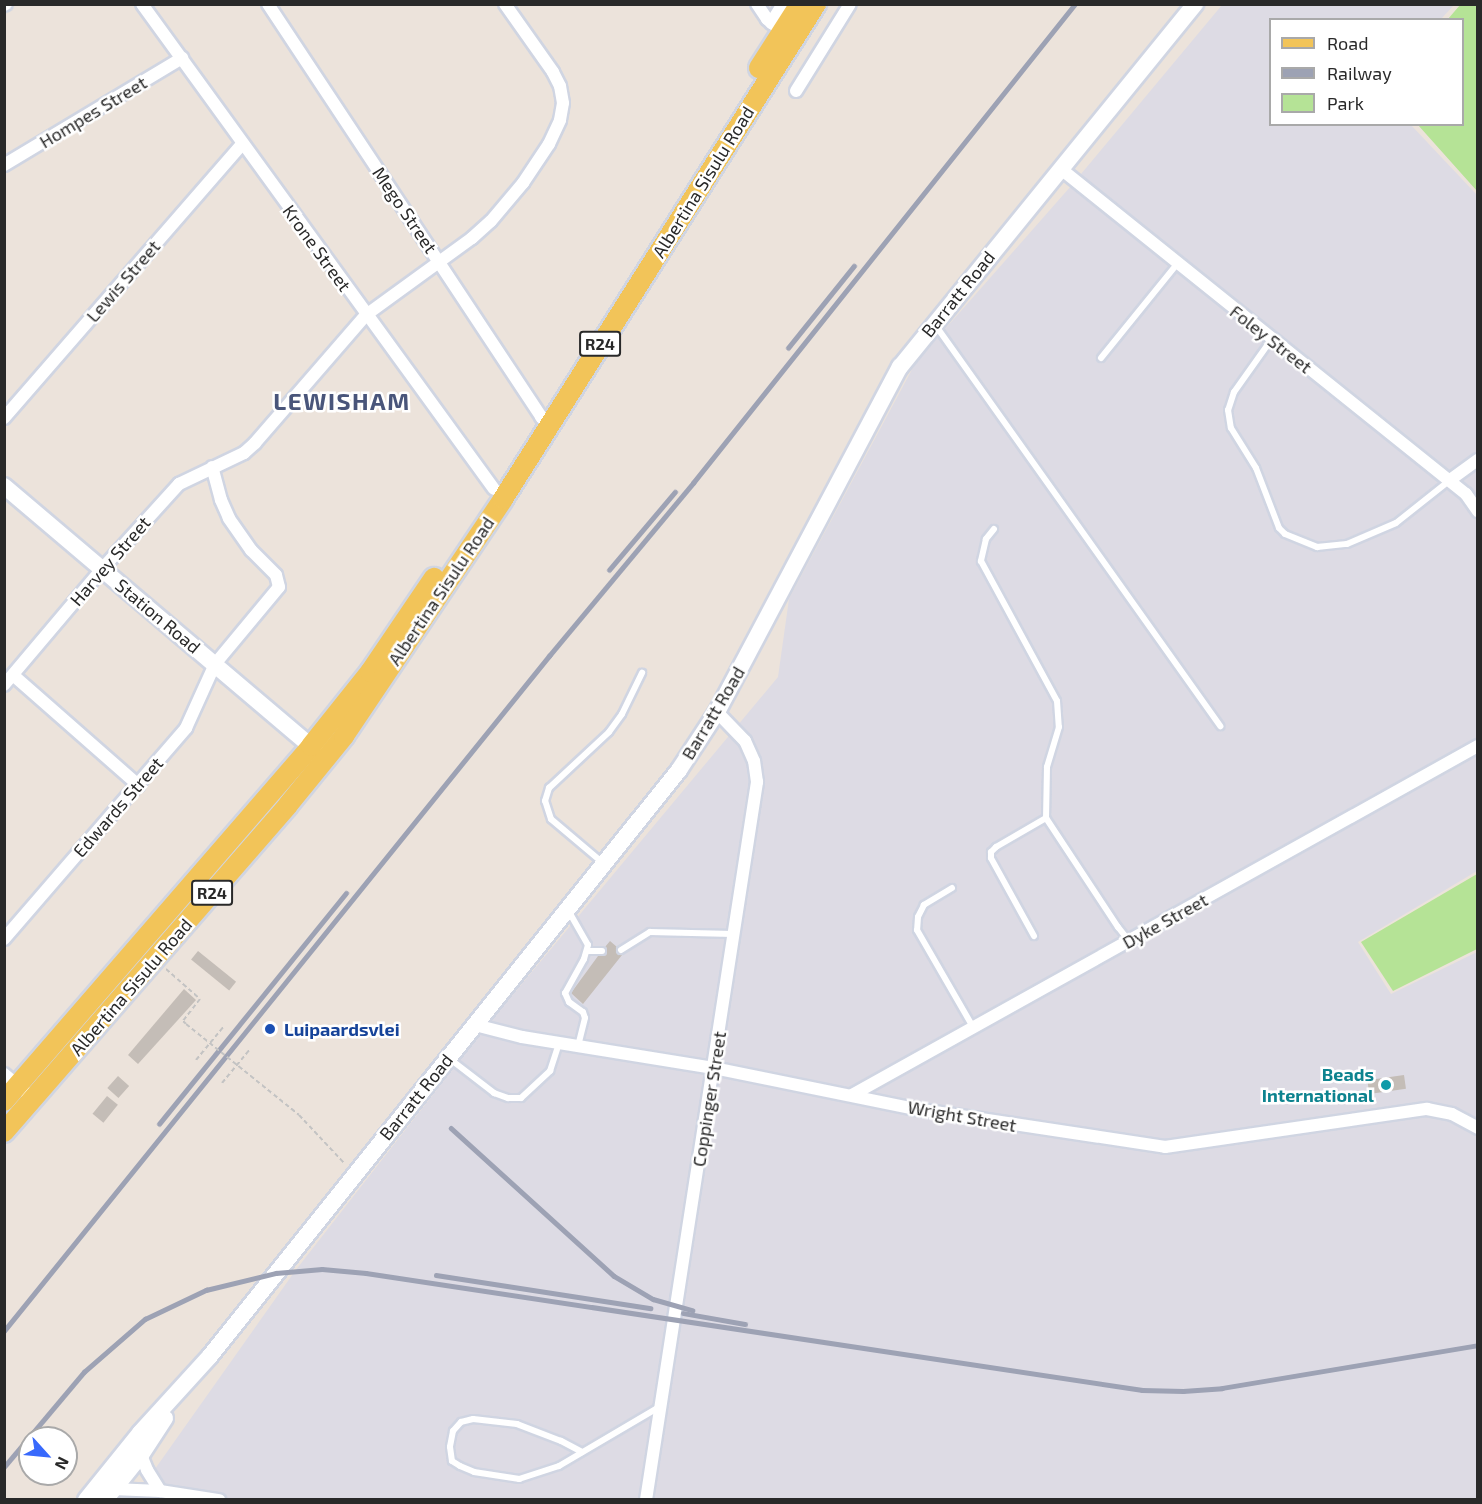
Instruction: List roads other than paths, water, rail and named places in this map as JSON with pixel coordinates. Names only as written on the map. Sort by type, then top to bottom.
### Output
[{"type":"main road","name":"Albertina Sisulu Road","points":[[4,1132],[326,759],[503,499],[545,421],[800,4]]},
{"type":"main road","name":"Albertina Sisulu Road","points":[[782,31],[816,4]]},
{"type":"main road","name":"Barratt Road","points":[[86,1500],[140,1433],[182,1390],[679,770],[717,712],[889,386],[934,323],[1195,4]]},
{"type":"main road","name":"Albertina Sisulu Road","points":[[4,1101],[11,1080],[154,929],[311,746],[370,672],[494,489],[545,421]]},
{"type":"main road","name":"Station Road","points":[[4,486],[326,759]]},
{"type":"main road","points":[[154,929],[169,942]]},
{"type":"main road","name":"Barratt Road","points":[[109,1494],[141,1455],[182,1390]]},
{"type":"street","name":"Krone Street","points":[[142,4],[494,489]]},
{"type":"street","name":"Mego Street","points":[[268,4],[545,421]]},
{"type":"street","name":"Harvey Street","points":[[9,680],[102,569],[179,484],[244,453],[366,315],[472,238],[507,203],[549,144],[560,120],[563,103],[560,86],[505,4]]},
{"type":"street","points":[[757,4],[782,31]]},
{"type":"street","points":[[782,31],[783,4]]},
{"type":"street","points":[[796,91],[850,4]]},
{"type":"street","name":"Hompes Street","points":[[4,165],[182,58]]},
{"type":"street","name":"Lewis Street","points":[[4,418],[242,144]]},
{"type":"street","name":"Foley Street","points":[[1061,169],[1271,340],[1450,480],[1466,494],[1478,511]]},
{"type":"street","points":[[1450,480],[1478,460]]},
{"type":"street","name":"Edwards Street","points":[[4,939],[186,728],[215,664],[274,597],[279,580],[238,533],[221,500],[213,467]]},
{"type":"street","points":[[9,680],[138,785]]},
{"type":"street","name":"Coppinger Street","points":[[646,1500],[714,1068],[756,773],[754,761],[745,741],[717,712]]},
{"type":"street","name":"Dyke Street","points":[[852,1095],[1478,746]]},
{"type":"street","name":"Wright Street","points":[[475,1025],[559,1044],[714,1068],[999,1123],[1165,1147],[1427,1109],[1452,1114],[1478,1128]]},
{"type":"street","points":[[11,1080],[34,1099]]},
{"type":"street","points":[[141,1455],[160,1491]]},
{"type":"street","points":[[109,1494],[160,1491],[219,1500]]},
{"type":"lane","points":[[1101,358],[1177,264]]},
{"type":"lane","points":[[934,323],[1220,726]]},
{"type":"lane","points":[[1271,340],[1234,392],[1228,410],[1231,428],[1256,468],[1274,517],[1285,534],[1317,547],[1347,544],[1396,523],[1450,480]]},
{"type":"lane","points":[[994,529],[986,539],[981,561],[1057,701],[1059,727],[1047,767],[1046,818],[1129,941]]},
{"type":"lane","points":[[603,863],[551,819],[545,801],[549,788],[609,732],[622,714],[642,673]]},
{"type":"lane","points":[[1034,936],[991,858],[991,852],[1046,818]]},
{"type":"lane","points":[[952,888],[924,905],[918,917],[917,930],[974,1028]]},
{"type":"lane","points":[[567,910],[586,939],[587,951],[565,993],[569,1002],[583,1012],[585,1018],[578,1047]]},
{"type":"lane","points":[[621,950],[650,932],[734,934]]},
{"type":"lane","points":[[587,951],[602,951]]},
{"type":"lane","points":[[448,1058],[494,1093],[508,1098],[521,1098],[550,1071],[559,1044]]},
{"type":"lane","points":[[582,1452],[517,1424],[473,1419],[461,1422],[453,1431],[450,1447],[452,1461],[460,1466],[474,1472],[519,1479],[559,1466],[662,1406]]},
{"type":"railway","points":[[4,1331],[549,656],[693,483],[1075,4]]},
{"type":"railway","points":[[788,348],[854,266]]},
{"type":"railway","points":[[609,570],[675,492]]},
{"type":"railway","points":[[159,1124],[346,893]]},
{"type":"railway","points":[[451,1128],[614,1276],[653,1299],[692,1310]]},
{"type":"railway","points":[[4,1467],[84,1372],[145,1319],[206,1290],[276,1273],[322,1269],[366,1273],[1142,1390],[1183,1391],[1222,1388],[1478,1345]]},
{"type":"railway","points":[[436,1275],[650,1308]]},
{"type":"railway","points":[[683,1313],[745,1324]]},
{"type":"place","name":"Luipaardsvlei","points":[[270,1029]]},
{"type":"place","name":"Beads International","points":[[1386,1085]]},
{"type":"district","name":"LEWISHAM","points":[[342,401]]}]
